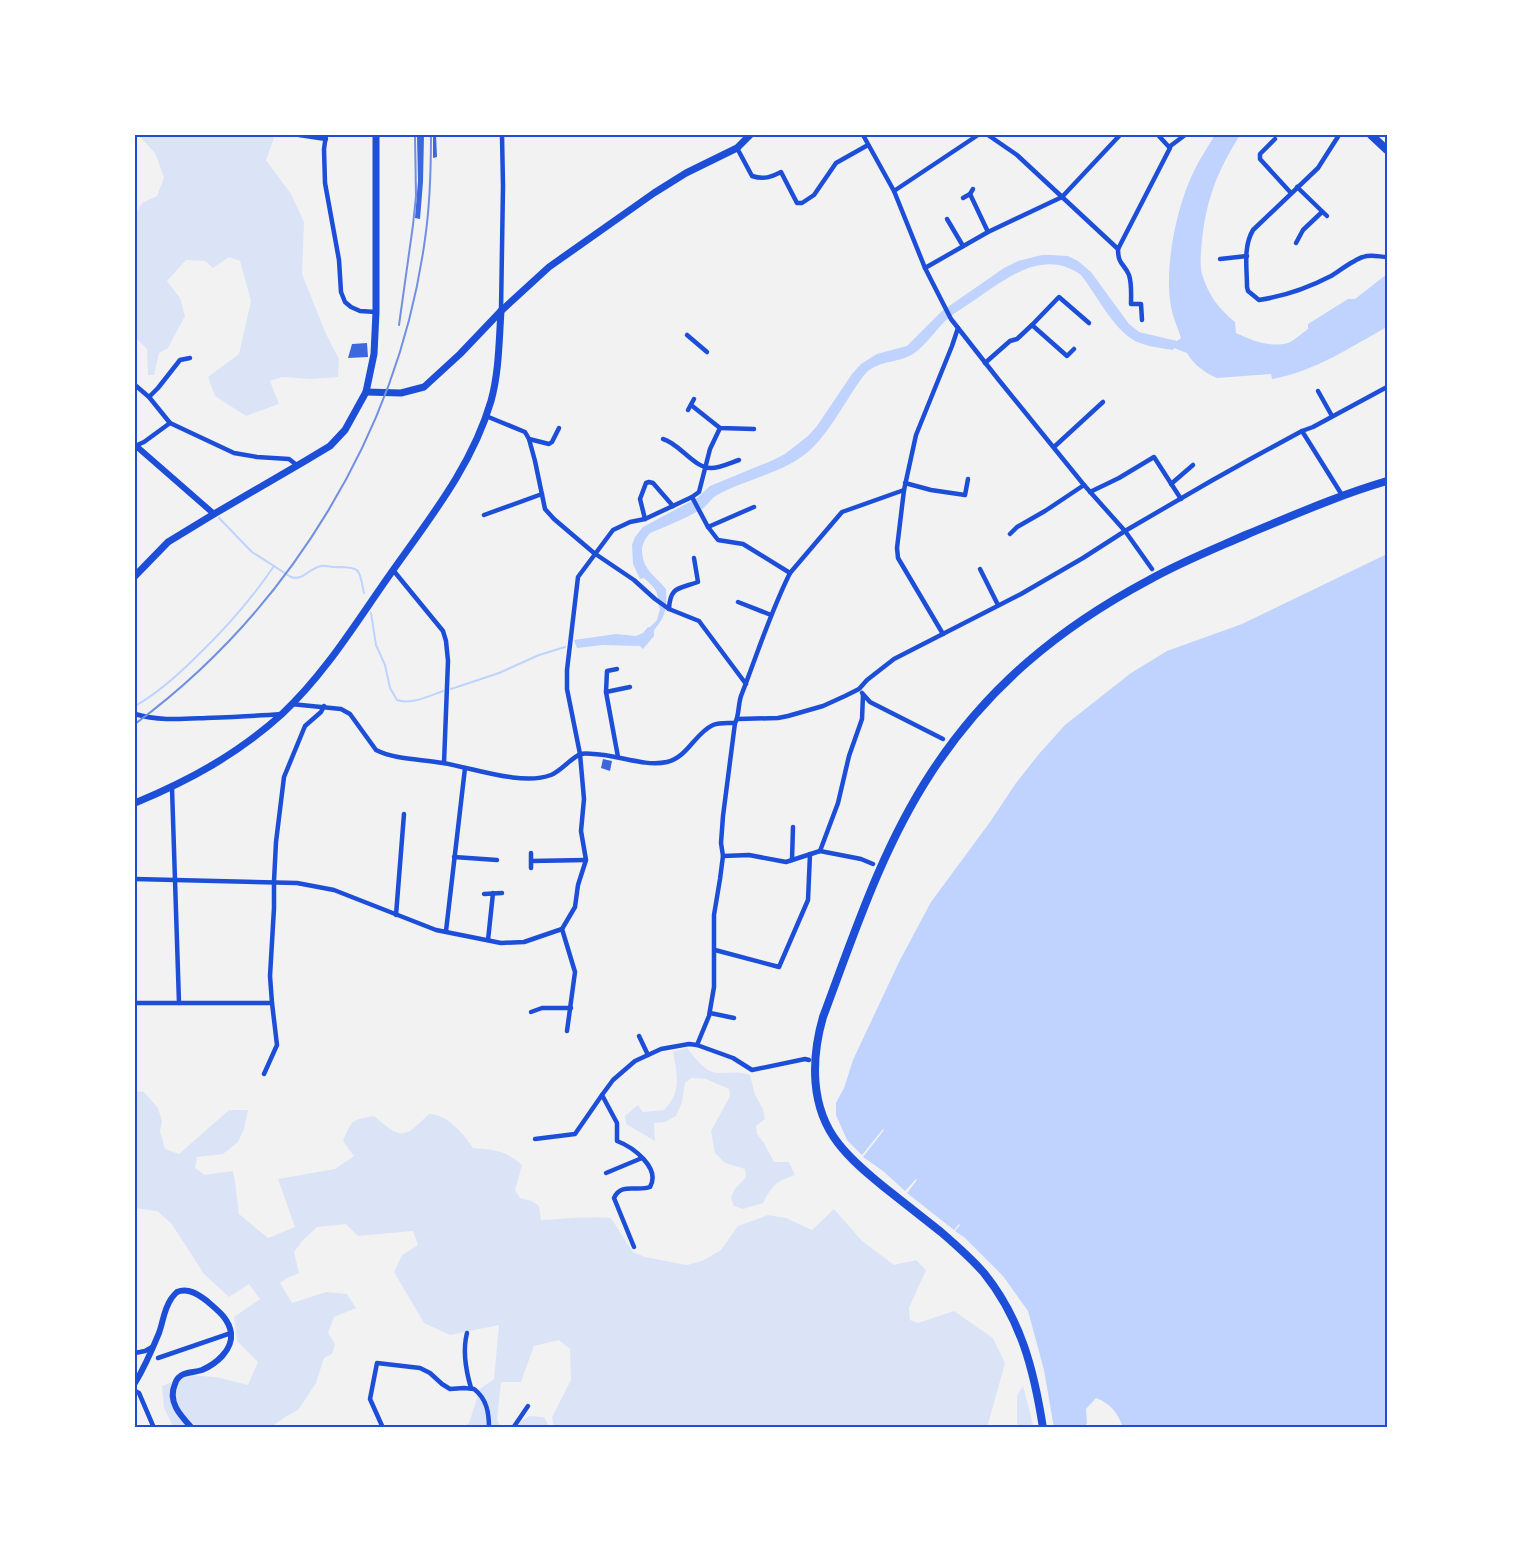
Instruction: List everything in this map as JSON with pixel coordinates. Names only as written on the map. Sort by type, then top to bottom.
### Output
[{"type":"main road","points":[[135,576],[168,542],[330,446],[345,430],[366,392],[374,354],[376,312],[376,135]]},
{"type":"main road","points":[[366,392],[401,393],[424,387],[549,267],[662,188],[686,173],[737,148],[750,135]]},
{"type":"main road","points":[[1371,135],[1387,150]]},
{"type":"main road","points":[[135,803],[195,776],[243,746],[291,705],[337,649],[458,477],[479,434],[496,379],[501,311]]},
{"type":"main road","points":[[1043,1428],[1026,1348],[996,1288],[983,1271],[954,1243],[862,1169],[837,1143],[830,1131],[820,1106],[815,1077],[815,1051],[823,1017],[872,889],[900,828],[942,757],[988,698],[1014,673],[1042,648],[1080,621],[1126,592],[1186,561],[1318,504],[1387,481]]},
{"type":"street","points":[[299,135],[326,137],[325,183],[339,260],[341,291],[345,302],[360,311],[376,312]]},
{"type":"street","points":[[863,135],[894,191],[925,268],[951,319],[1084,485],[1125,531],[1152,569]]},
{"type":"street","points":[[894,191],[978,135]]},
{"type":"street","points":[[988,135],[1017,155],[1118,249]]},
{"type":"street","points":[[925,268],[988,232],[1062,197],[1120,135]]},
{"type":"street","points":[[1158,135],[1169,147]]},
{"type":"street","points":[[1142,320],[1141,304],[1131,304],[1131,284],[1128,273],[1118,258],[1118,249],[1169,147],[1185,135]]},
{"type":"street","points":[[1339,135],[1318,168],[1253,230],[1246,248],[1248,291],[1259,300],[1292,294],[1323,280],[1366,255],[1387,257]]},
{"type":"street","points":[[501,311],[502,136]]},
{"type":"street","points":[[1275,139],[1260,154],[1260,159],[1291,193]]},
{"type":"street","points":[[737,148],[752,176],[760,179],[769,178],[781,172],[797,203],[802,203],[814,195],[836,163],[868,145]]},
{"type":"street","points":[[1297,187],[1327,216]]},
{"type":"street","points":[[963,198],[971,191],[988,232]]},
{"type":"street","points":[[1296,243],[1303,230],[1322,212]]},
{"type":"street","points":[[947,219],[963,246]]},
{"type":"street","points":[[1220,259],[1247,256]]},
{"type":"street","points":[[985,363],[1010,341],[1017,339],[1032,326],[1059,297],[1089,323]]},
{"type":"street","points":[[1032,326],[1067,356],[1074,349]]},
{"type":"street","points":[[943,634],[898,558],[897,548],[905,483],[916,435],[958,328]]},
{"type":"street","points":[[687,335],[707,352]]},
{"type":"street","points":[[149,398],[180,360],[190,358]]},
{"type":"street","points":[[135,385],[170,423],[234,453],[289,459],[298,466]]},
{"type":"street","points":[[291,705],[341,709],[350,714],[376,750],[382,753],[514,778],[552,775],[580,754],[601,754],[653,763],[666,762],[675,759],[712,725],[799,714],[823,706],[859,689],[894,659],[1021,594],[1254,456],[1387,387]]},
{"type":"street","points":[[1318,391],[1332,417]]},
{"type":"street","points":[[694,399],[689,408],[720,428],[754,429]]},
{"type":"street","points":[[1054,447],[1103,402]]},
{"type":"street","points":[[486,416],[525,432],[529,439],[545,508],[554,519],[594,553],[634,580],[667,608],[699,621],[746,684]]},
{"type":"street","points":[[135,445],[144,442],[170,423]]},
{"type":"street","points":[[529,439],[549,444],[559,428]]},
{"type":"street","points":[[135,879],[297,883],[334,890],[436,930],[510,944],[524,942],[562,929],[574,907],[586,860],[581,831],[584,799],[580,754],[567,689],[567,670],[578,577],[613,530],[693,498],[699,492],[710,449],[720,428]]},
{"type":"street","points":[[1302,431],[1342,495]]},
{"type":"street","points":[[663,439],[670,441],[687,456],[706,467],[711,468],[739,460]]},
{"type":"street","points":[[135,445],[214,514]]},
{"type":"street","points":[[1090,492],[1154,457],[1181,499]]},
{"type":"street","points":[[1171,484],[1193,465]]},
{"type":"street","points":[[905,483],[965,495],[968,479]]},
{"type":"street","points":[[645,519],[640,499],[646,483],[652,483],[673,506]]},
{"type":"street","points":[[1010,534],[1017,527],[1084,485]]},
{"type":"street","points":[[697,1045],[710,1012],[714,987],[714,915],[723,856],[721,843],[723,816],[738,704],[771,615],[790,573],[842,512],[904,490]]},
{"type":"street","points":[[484,515],[542,494]]},
{"type":"street","points":[[693,498],[699,512],[718,540],[743,544],[790,573]]},
{"type":"street","points":[[708,527],[754,507]]},
{"type":"street","points":[[667,608],[669,596],[674,591],[698,582],[694,558]]},
{"type":"street","points":[[980,568],[999,605]]},
{"type":"street","points":[[393,570],[443,631],[446,641],[444,763]]},
{"type":"street","points":[[738,602],[771,615]]},
{"type":"street","points":[[617,669],[607,671],[606,692],[618,757]]},
{"type":"street","points":[[606,692],[630,687]]},
{"type":"street","points":[[859,689],[870,702],[943,739]]},
{"type":"street","points":[[820,851],[840,797],[849,756],[862,719],[863,695]]},
{"type":"street","points":[[264,1074],[277,1045],[270,976],[276,842],[284,777],[305,726],[321,712],[324,706]]},
{"type":"street","points":[[135,714],[169,719],[282,714]]},
{"type":"street","points":[[446,931],[465,768]]},
{"type":"street","points":[[172,788],[179,1003]]},
{"type":"street","points":[[396,915],[404,814]]},
{"type":"street","points":[[792,827],[792,860]]},
{"type":"street","points":[[723,856],[749,855],[786,862],[820,851],[861,859],[873,864]]},
{"type":"street","points":[[531,853],[531,868]]},
{"type":"street","points":[[715,950],[779,967],[808,900],[810,854]]},
{"type":"street","points":[[454,857],[497,860]]},
{"type":"street","points":[[531,861],[586,860]]},
{"type":"street","points":[[488,940],[493,893]]},
{"type":"street","points":[[484,894],[502,893]]},
{"type":"street","points":[[562,929],[575,972],[567,1031]]},
{"type":"street","points":[[135,1003],[272,1003]]},
{"type":"street","points":[[531,1012],[542,1008],[571,1008]]},
{"type":"street","points":[[710,1012],[734,1018]]},
{"type":"street","points":[[639,1036],[648,1054]]},
{"type":"street","points":[[536,1139],[575,1134],[613,1080],[625,1068],[661,1049],[689,1044],[697,1045],[733,1058],[752,1070],[809,1060]]},
{"type":"street","points":[[602,1095],[616,1123],[617,1141],[635,1150],[653,1174],[654,1181],[650,1187],[624,1188],[617,1191],[614,1198],[634,1247]]},
{"type":"street","points":[[606,1173],[642,1158]]},
{"type":"street","points":[[135,1383],[159,1333],[171,1297],[177,1292],[192,1292],[203,1298],[223,1316],[231,1333],[229,1348],[217,1360],[201,1370],[183,1374],[175,1384],[172,1399],[175,1407],[192,1428]]},
{"type":"street","points":[[158,1358],[231,1333]]},
{"type":"street","points":[[467,1333],[465,1340],[466,1372],[471,1389]]},
{"type":"street","points":[[135,1353],[152,1347]]},
{"type":"street","points":[[383,1428],[370,1399],[377,1363],[420,1368],[450,1389],[471,1389],[479,1393],[489,1415],[489,1428]]},
{"type":"street","points":[[135,1391],[139,1393],[154,1428]]},
{"type":"street","points":[[513,1428],[528,1406]]},
{"type":"shaded area","points":[[138,135],[275,135],[266,160],[291,194],[304,222],[302,274],[326,334],[339,359],[338,377],[311,379],[282,377],[270,381],[279,404],[246,416],[215,396],[208,377],[239,354],[251,301],[240,261],[229,257],[213,268],[205,261],[186,260],[167,281],[180,298],[185,316],[168,348],[159,353],[154,375],[148,375],[147,349],[135,337],[135,215],[142,203],[157,196],[164,177],[155,153]]},
{"type":"shaded area","points":[[687,1048],[702,1065],[711,1071],[750,1075],[765,1119],[756,1126],[757,1134],[774,1162],[789,1162],[795,1175],[776,1184],[763,1203],[743,1209],[734,1206],[731,1198],[734,1190],[746,1177],[745,1169],[725,1163],[715,1153],[711,1131],[730,1096],[729,1089],[706,1079],[691,1078],[685,1083],[682,1102],[676,1116],[665,1122],[654,1123],[655,1141],[626,1124],[625,1116],[638,1105],[643,1112],[664,1110],[670,1103],[677,1082],[673,1052]]},
{"type":"shaded area","points":[[135,1091],[144,1092],[158,1108],[162,1121],[160,1131],[165,1149],[179,1154],[229,1110],[248,1110],[244,1129],[238,1142],[223,1154],[197,1157],[195,1168],[205,1175],[233,1171],[239,1214],[268,1238],[295,1227],[278,1179],[335,1169],[354,1156],[343,1141],[351,1124],[357,1120],[374,1116],[397,1133],[408,1132],[429,1114],[442,1117],[460,1131],[473,1148],[494,1150],[522,1165],[515,1190],[520,1198],[532,1201],[539,1206],[541,1220],[611,1218],[633,1252],[645,1257],[687,1265],[702,1261],[721,1250],[738,1226],[768,1215],[786,1218],[812,1230],[834,1209],[862,1241],[894,1265],[916,1260],[926,1270],[909,1308],[910,1320],[918,1323],[954,1311],[993,1338],[1005,1363],[987,1428],[554,1428],[552,1417],[571,1380],[570,1349],[559,1340],[534,1346],[521,1382],[501,1382],[497,1419],[501,1428],[461,1428],[469,1423],[480,1389],[494,1379],[499,1325],[450,1335],[424,1323],[394,1272],[402,1255],[418,1245],[413,1231],[358,1236],[346,1224],[317,1227],[294,1252],[299,1273],[280,1283],[292,1303],[326,1292],[347,1294],[356,1308],[334,1317],[328,1333],[335,1344],[332,1354],[324,1358],[316,1383],[298,1410],[270,1428],[174,1428],[164,1408],[162,1386],[190,1375],[216,1377],[248,1385],[258,1362],[237,1341],[234,1317],[260,1299],[249,1284],[229,1297],[204,1274],[171,1223],[157,1211],[135,1208]]},
{"type":"shaded area","points":[[1023,1386],[1034,1428],[1017,1428],[1017,1395]]},
{"type":"shaded area","points":[[529,1416],[544,1417],[550,1428],[517,1428],[521,1421]]},
{"type":"water","points":[[1215,135],[1240,135],[1219,173],[1210,198],[1202,240],[1201,268],[1205,284],[1212,296],[1235,322],[1236,333],[1268,344],[1288,343],[1308,329],[1308,324],[1348,299],[1355,299],[1387,274],[1387,327],[1317,365],[1287,376],[1272,379],[1271,374],[1217,378],[1200,368],[1187,353],[1174,348],[1173,350],[1148,346],[1131,339],[1115,323],[1081,275],[1068,268],[1054,265],[1028,268],[1003,281],[953,315],[913,354],[878,365],[867,372],[824,435],[804,455],[784,467],[717,495],[702,509],[650,533],[643,546],[643,558],[647,568],[666,589],[666,601],[665,611],[654,630],[654,636],[643,649],[640,646],[603,645],[577,648],[574,640],[616,634],[636,636],[643,633],[657,620],[660,609],[658,596],[644,578],[640,579],[633,564],[632,545],[643,527],[697,498],[710,486],[785,454],[817,426],[861,364],[877,354],[907,346],[942,311],[1004,268],[1018,261],[1042,255],[1068,256],[1091,272],[1129,324],[1139,332],[1177,341],[1181,338],[1172,311],[1169,291],[1173,238],[1188,186]]},
{"type":"water","points":[[1387,554],[1387,1428],[1119,1428],[1123,1427],[1116,1413],[1106,1403],[1096,1398],[1086,1409],[1087,1423],[1084,1428],[1054,1428],[1044,1370],[1028,1311],[1003,1276],[955,1231],[959,1224],[954,1230],[907,1193],[916,1179],[905,1191],[863,1157],[883,1129],[862,1155],[847,1140],[836,1115],[836,1103],[844,1088],[853,1060],[899,962],[931,902],[1016,783],[1065,725],[1131,673],[1167,651],[1242,624]]},
{"type":"building","points":[[417,135],[424,135],[420,219],[415,218],[418,181]]},
{"type":"building","points":[[433,135],[436,135],[437,157],[433,158]]},
{"type":"building","points":[[367,343],[368,357],[348,358],[352,344]]},
{"type":"building","points":[[603,759],[612,761],[610,771],[601,768]]},
{"type":"waterway","points":[[219,518],[252,552],[291,577],[302,576],[321,566],[352,568],[359,572],[364,593]]},
{"type":"waterway","points":[[135,706],[167,684],[207,646],[247,602],[274,566]]},
{"type":"waterway","points":[[371,613],[376,645],[385,665],[390,688],[397,700],[414,701],[443,691]]},
{"type":"waterway","points":[[451,689],[565,647]]},
{"type":"railway","points":[[399,325],[416,196],[415,135]]},
{"type":"railway","points":[[135,724],[191,678],[242,627],[288,571],[328,510],[363,447],[391,380],[411,310],[427,226],[431,135]]}]
